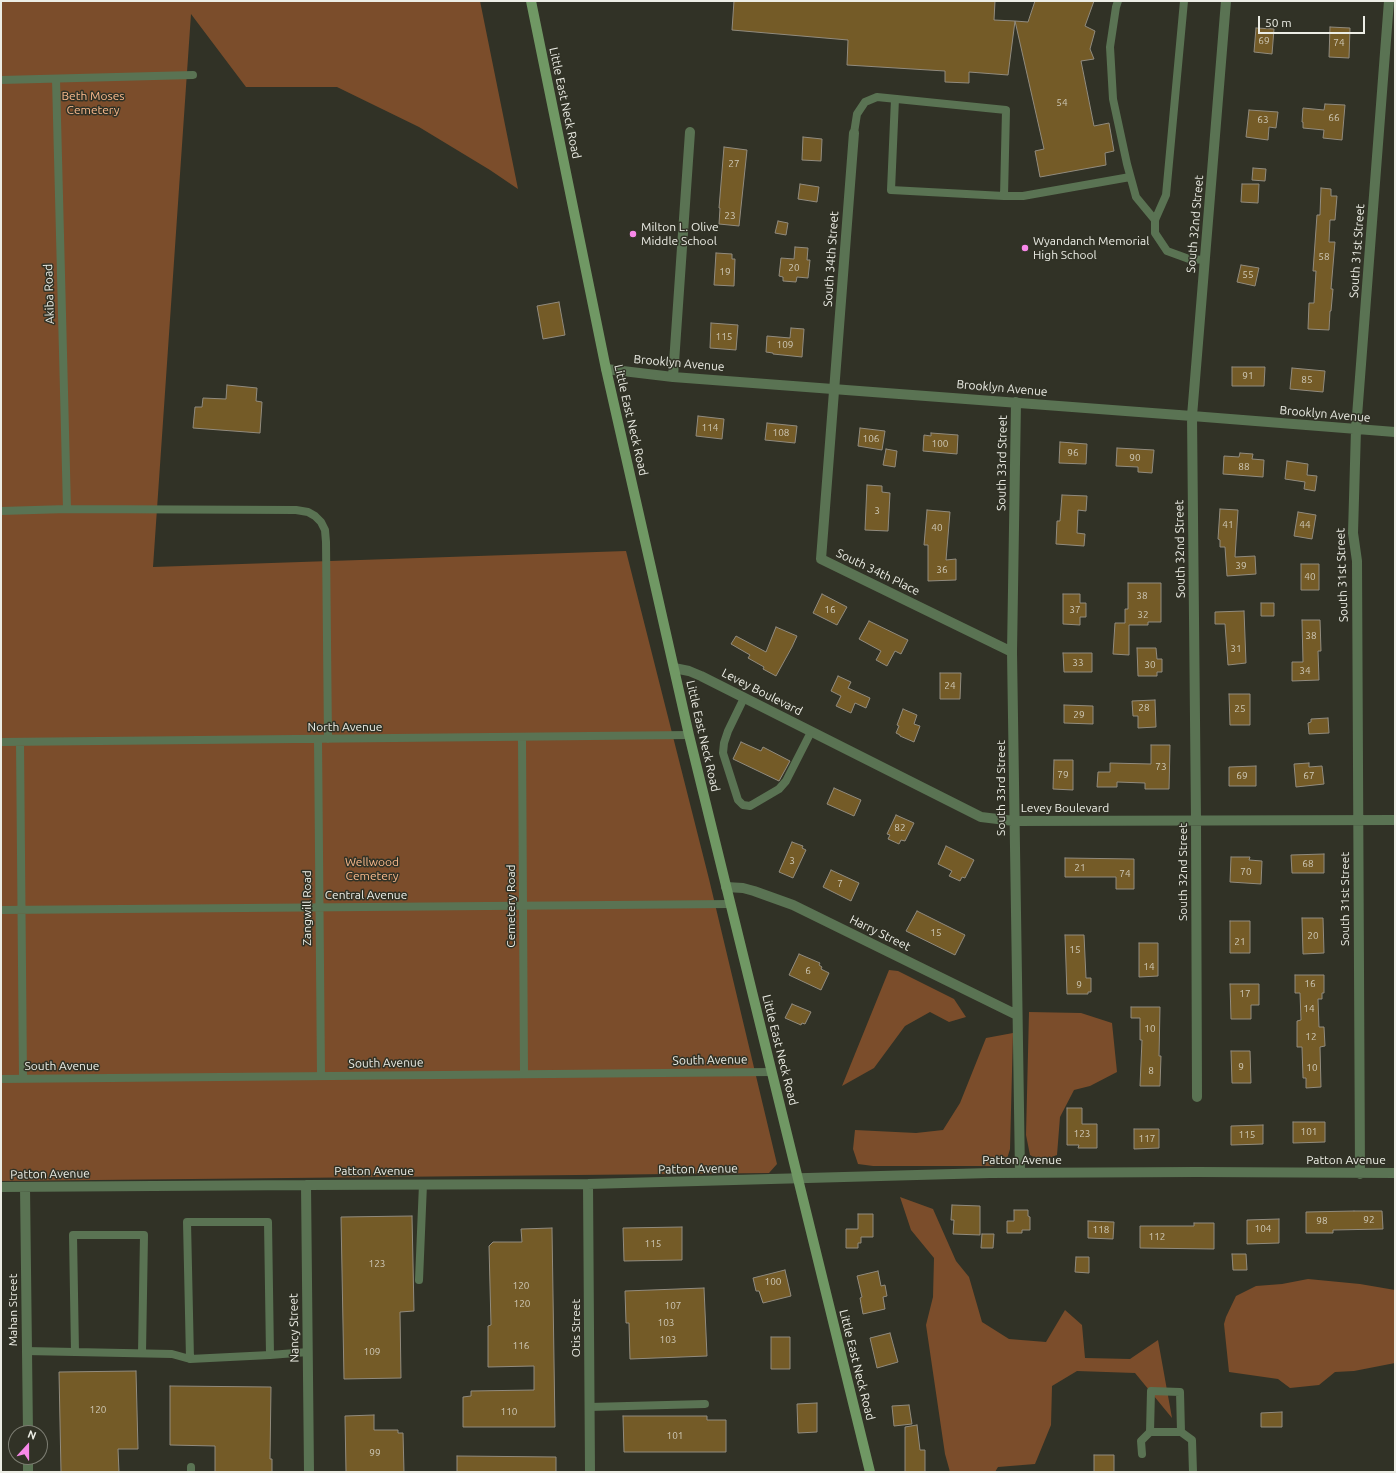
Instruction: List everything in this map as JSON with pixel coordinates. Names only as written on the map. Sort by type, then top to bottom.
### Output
[{"type":"main road","name":"Little East Neck Road","points":[[531,1],[606,369],[689,735],[870,1472]]},
{"type":"street","name":"South 32nd Street","points":[[1197,1097],[1192,416],[1226,1]]},
{"type":"street","name":"South 31st Street","points":[[1360,1174],[1357,820],[1357,561],[1353,533],[1356,430],[1389,1]]},
{"type":"street","points":[[673,377],[690,132]]},
{"type":"street","name":"South 34th Street","points":[[834,388],[854,133]]},
{"type":"street","name":"Brooklyn Avenue","points":[[606,369],[673,377],[834,388],[1395,432]]},
{"type":"street","name":"South 34th Place","points":[[834,388],[821,559],[1012,652]]},
{"type":"street","name":"South 33rd Street","points":[[1016,402],[1012,652],[1020,1173]]},
{"type":"street","name":"Levey Boulevard","points":[[674,668],[689,671],[702,676],[981,817],[1014,821],[1395,820]]},
{"type":"street","name":"Harry Street","points":[[726,887],[743,888],[793,905],[1017,1015]]},
{"type":"street","name":"Patton Avenue","points":[[1,1187],[306,1184],[588,1184],[1020,1173],[1197,1172],[1395,1174]]},
{"type":"street","name":"Nancy Street","points":[[306,1184],[309,1472]]},
{"type":"street","name":"Otis Street","points":[[588,1184],[590,1472]]},
{"type":"street","name":"Mahan Street","points":[[25,1187],[28,1425]]},
{"type":"lane","points":[[1118,1],[1110,47],[1113,99],[1130,177],[1136,197],[1155,220]]},
{"type":"lane","points":[[1184,1],[1166,195],[1155,220],[1155,233],[1167,251],[1189,259],[1205,260]]},
{"type":"lane","points":[[1,80],[193,75]]},
{"type":"lane","name":"Akiba Road","points":[[56,79],[67,509]]},
{"type":"lane","points":[[854,133],[857,114],[865,102],[877,96],[1006,110],[1004,196]]},
{"type":"lane","points":[[895,99],[891,190],[1023,196],[1130,177]]},
{"type":"lane","points":[[1,511],[67,509],[296,510],[308,512],[319,519],[325,530],[326,542],[328,739]]},
{"type":"lane","points":[[744,698],[728,731],[724,743],[723,753],[738,800],[743,805],[750,806],[779,789],[786,782],[811,732]]},
{"type":"lane","name":"North Avenue","points":[[1,742],[522,738],[689,735]]},
{"type":"lane","name":"Cemetery Road","points":[[522,738],[524,1074]]},
{"type":"lane","name":"Zangwill Road","points":[[318,739],[321,1076]]},
{"type":"lane","points":[[20,742],[23,1078]]},
{"type":"lane","name":"Central Avenue","points":[[1,910],[731,904]]},
{"type":"lane","name":"South Avenue","points":[[1,1079],[772,1072]]},
{"type":"lane","points":[[419,1280],[423,1184]]},
{"type":"lane","points":[[190,1359],[187,1222],[268,1222],[270,1355]]},
{"type":"lane","points":[[74,1352],[73,1235],[144,1235],[142,1353]]},
{"type":"lane","points":[[26,1351],[172,1354],[190,1359],[308,1352]]},
{"type":"lane","points":[[1142,1454],[1141,1441],[1150,1432],[1151,1391],[1180,1392],[1181,1432]]},
{"type":"lane","points":[[589,1407],[705,1404]]},
{"type":"lane","points":[[1150,1432],[1181,1432],[1192,1440],[1193,1472]]},
{"type":"green space","name":"Wellwood Cemetery","points":[[1,1],[480,1],[518,189],[490,170],[419,127],[337,87],[246,87],[191,14],[153,567],[626,551],[709,879],[777,1164],[769,1173],[1,1181]]},
{"type":"green space","points":[[889,970],[898,971],[954,999],[966,1017],[949,1022],[930,1012],[905,1026],[874,1068],[842,1086]]},
{"type":"green space","points":[[1029,1012],[1081,1013],[1112,1023],[1117,1072],[1090,1086],[1074,1090],[1060,1117],[1057,1155],[1041,1161],[1030,1155],[1026,1135]]},
{"type":"green space","points":[[1013,1033],[1010,1149],[1007,1159],[993,1166],[873,1166],[858,1164],[853,1149],[855,1130],[916,1133],[943,1130],[960,1103],[986,1038]]},
{"type":"green space","points":[[900,1197],[933,1209],[956,1261],[969,1277],[982,1322],[1009,1339],[1046,1342],[1065,1310],[1082,1325],[1085,1358],[1130,1359],[1158,1340],[1172,1418],[1135,1373],[1077,1371],[1052,1386],[1051,1425],[1035,1464],[998,1467],[995,1472],[950,1472],[945,1454],[926,1325],[933,1297],[934,1258],[911,1230]]},
{"type":"green space","points":[[1308,1279],[1360,1284],[1395,1290],[1395,1363],[1354,1371],[1335,1372],[1319,1385],[1290,1388],[1278,1379],[1229,1372],[1224,1324],[1236,1296],[1256,1286],[1282,1284]]},
{"type":"building","points":[[734,1],[995,1],[994,20],[1015,21],[1008,75],[969,72],[969,83],[945,82],[945,71],[847,65],[848,40],[732,30]]},
{"type":"building","points":[[1035,1],[1094,1],[1085,26],[1095,31],[1090,49],[1094,59],[1081,61],[1094,126],[1109,123],[1114,151],[1105,153],[1106,165],[1040,177],[1035,151],[1044,149],[1015,21],[1028,22]]},
{"type":"building","points":[[1330,27],[1350,28],[1349,58],[1329,57]]},
{"type":"building","points":[[1256,28],[1274,29],[1272,54],[1254,52]]},
{"type":"building","points":[[1325,104],[1345,105],[1342,140],[1323,138],[1324,130],[1303,128],[1303,108],[1324,110]]},
{"type":"building","points":[[1249,110],[1278,112],[1276,128],[1269,127],[1268,140],[1246,137]]},
{"type":"building","points":[[803,137],[822,139],[821,161],[802,160]]},
{"type":"building","points":[[724,147],[747,150],[739,226],[719,224]]},
{"type":"building","points":[[1253,168],[1266,169],[1265,181],[1252,180]]},
{"type":"building","points":[[800,184],[819,187],[817,202],[798,199]]},
{"type":"building","points":[[1242,184],[1259,184],[1258,203],[1241,202]]},
{"type":"building","points":[[1321,188],[1331,189],[1331,196],[1337,196],[1335,220],[1330,220],[1329,242],[1335,242],[1331,289],[1333,289],[1329,330],[1308,329],[1309,303],[1314,303],[1316,271],[1313,271],[1317,215],[1320,215]]},
{"type":"building","points":[[778,221],[788,223],[786,235],[775,233]]},
{"type":"building","points":[[795,247],[808,248],[807,260],[810,260],[808,278],[797,277],[796,282],[783,281],[783,277],[779,276],[781,258],[794,259]]},
{"type":"building","points":[[716,253],[732,254],[732,259],[735,259],[734,286],[714,285]]},
{"type":"building","points":[[1241,265],[1259,268],[1255,286],[1237,282]]},
{"type":"building","points":[[559,302],[565,335],[543,339],[537,306]]},
{"type":"building","points":[[711,323],[738,325],[736,350],[710,348]]},
{"type":"building","points":[[791,328],[804,329],[802,357],[766,352],[767,336],[790,338]]},
{"type":"building","points":[[1232,367],[1265,367],[1264,386],[1232,386]]},
{"type":"building","points":[[1292,368],[1325,371],[1323,392],[1290,389]]},
{"type":"building","points":[[227,385],[257,388],[256,401],[262,402],[260,433],[193,428],[195,407],[202,407],[203,398],[226,399]]},
{"type":"building","points":[[698,416],[724,419],[722,439],[696,436]]},
{"type":"building","points":[[767,423],[797,426],[795,443],[765,440]]},
{"type":"building","points":[[860,428],[885,431],[882,450],[858,446]]},
{"type":"building","points":[[931,433],[958,435],[957,454],[923,451],[924,435],[931,436]]},
{"type":"building","points":[[1060,442],[1087,444],[1086,464],[1059,463]]},
{"type":"building","points":[[1117,448],[1154,450],[1152,473],[1138,472],[1138,467],[1116,466]]},
{"type":"building","points":[[886,449],[897,451],[895,467],[883,465]]},
{"type":"building","points":[[1240,453],[1253,454],[1252,459],[1264,460],[1263,477],[1223,474],[1224,456],[1239,457]]},
{"type":"building","points":[[1287,461],[1308,464],[1307,475],[1317,476],[1315,491],[1304,489],[1305,482],[1285,479]]},
{"type":"building","points":[[867,485],[882,486],[882,492],[890,493],[888,531],[865,530]]},
{"type":"building","points":[[1062,495],[1087,496],[1086,511],[1078,510],[1077,533],[1085,534],[1084,546],[1056,544],[1057,521],[1060,521]]},
{"type":"building","points":[[1220,509],[1238,510],[1235,557],[1255,556],[1256,574],[1227,576],[1225,547],[1220,547],[1220,540],[1218,539]]},
{"type":"building","points":[[927,510],[950,512],[946,560],[956,559],[956,580],[928,581],[928,545],[924,545]]},
{"type":"building","points":[[1298,512],[1316,515],[1312,539],[1294,536]]},
{"type":"building","points":[[1301,564],[1319,564],[1319,590],[1301,590]]},
{"type":"building","points":[[1128,583],[1161,583],[1161,622],[1148,622],[1148,625],[1129,625],[1129,655],[1113,654],[1115,623],[1125,623],[1125,609],[1128,609]]},
{"type":"building","points":[[822,594],[847,607],[837,625],[813,613]]},
{"type":"building","points":[[1063,594],[1080,594],[1080,603],[1086,603],[1086,617],[1080,617],[1080,625],[1063,624]]},
{"type":"building","points":[[1261,603],[1274,603],[1274,616],[1261,616]]},
{"type":"building","points":[[1244,611],[1246,663],[1228,665],[1225,624],[1215,624],[1215,612]]},
{"type":"building","points":[[1302,620],[1320,620],[1321,651],[1318,651],[1319,680],[1292,681],[1292,662],[1303,662]]},
{"type":"building","points":[[869,621],[908,640],[901,654],[895,651],[887,666],[876,660],[881,651],[859,639]]},
{"type":"building","points":[[776,627],[797,636],[776,676],[748,658],[750,655],[731,644],[736,636],[766,652]]},
{"type":"building","points":[[1137,648],[1156,648],[1157,659],[1162,659],[1162,672],[1157,672],[1157,676],[1138,676]]},
{"type":"building","points":[[1063,653],[1092,653],[1092,672],[1064,672]]},
{"type":"building","points":[[940,673],[961,673],[960,699],[940,699]]},
{"type":"building","points":[[838,676],[851,682],[848,688],[870,698],[866,708],[855,703],[851,713],[836,706],[841,696],[831,691]]},
{"type":"building","points":[[1229,694],[1250,694],[1250,725],[1230,725]]},
{"type":"building","points":[[1155,700],[1156,727],[1138,728],[1138,716],[1133,716],[1132,701]]},
{"type":"building","points":[[1064,705],[1093,706],[1093,724],[1064,723]]},
{"type":"building","points":[[903,709],[917,715],[914,724],[920,726],[914,742],[896,733],[899,726],[897,725]]},
{"type":"building","points":[[1328,718],[1329,733],[1309,734],[1308,723],[1311,722],[1311,719]]},
{"type":"building","points":[[741,742],[761,751],[763,747],[790,761],[779,781],[733,759]]},
{"type":"building","points":[[1151,745],[1170,745],[1169,789],[1145,789],[1145,783],[1117,782],[1117,787],[1097,787],[1098,772],[1110,772],[1110,763],[1151,764]]},
{"type":"building","points":[[1054,760],[1073,760],[1073,790],[1053,789]]},
{"type":"building","points":[[1309,763],[1309,767],[1322,766],[1324,784],[1296,787],[1294,764]]},
{"type":"building","points":[[1256,766],[1256,786],[1229,786],[1229,767]]},
{"type":"building","points":[[834,788],[861,800],[854,816],[827,804]]},
{"type":"building","points":[[896,815],[914,823],[905,841],[901,840],[899,844],[888,839],[890,835],[887,834]]},
{"type":"building","points":[[792,842],[803,846],[802,848],[806,850],[793,878],[779,872]]},
{"type":"building","points":[[946,846],[974,860],[965,878],[962,877],[960,881],[949,876],[952,871],[938,864]]},
{"type":"building","points":[[1324,854],[1324,873],[1292,873],[1291,855]]},
{"type":"building","points":[[1231,857],[1250,857],[1249,860],[1262,861],[1261,884],[1230,882]]},
{"type":"building","points":[[1065,858],[1134,859],[1134,889],[1116,889],[1116,877],[1065,877]]},
{"type":"building","points":[[831,870],[859,883],[851,901],[823,887]]},
{"type":"building","points":[[917,911],[965,935],[955,955],[906,931]]},
{"type":"building","points":[[1302,918],[1323,918],[1324,953],[1303,954]]},
{"type":"building","points":[[1230,921],[1250,921],[1250,953],[1230,953]]},
{"type":"building","points":[[1065,935],[1084,935],[1086,978],[1091,978],[1091,992],[1088,992],[1088,994],[1067,994]]},
{"type":"building","points":[[1139,943],[1158,943],[1158,976],[1139,977]]},
{"type":"building","points":[[799,954],[820,963],[819,965],[822,967],[821,969],[829,973],[821,990],[789,975]]},
{"type":"building","points":[[1295,975],[1324,975],[1324,993],[1322,993],[1322,999],[1318,999],[1319,1027],[1324,1027],[1325,1046],[1320,1047],[1321,1087],[1306,1088],[1306,1078],[1303,1078],[1302,1047],[1297,1047],[1297,1021],[1301,1020],[1300,993],[1295,993]]},
{"type":"building","points":[[1230,984],[1259,984],[1259,1005],[1251,1005],[1251,1019],[1231,1019]]},
{"type":"building","points":[[792,1004],[811,1012],[805,1024],[802,1023],[801,1025],[785,1018]]},
{"type":"building","points":[[1131,1007],[1160,1007],[1160,1086],[1140,1086],[1142,1040],[1140,1040],[1140,1018],[1131,1018]]},
{"type":"building","points":[[1231,1051],[1250,1051],[1251,1083],[1232,1083]]},
{"type":"building","points":[[1067,1108],[1082,1108],[1082,1124],[1097,1124],[1097,1148],[1078,1148],[1079,1145],[1067,1145]]},
{"type":"building","points":[[1293,1122],[1325,1122],[1325,1142],[1293,1143]]},
{"type":"building","points":[[1263,1125],[1263,1144],[1231,1145],[1231,1126]]},
{"type":"building","points":[[1134,1129],[1159,1129],[1159,1148],[1134,1149]]},
{"type":"building","points":[[952,1205],[980,1206],[980,1235],[953,1234],[954,1220],[951,1220]]},
{"type":"building","points":[[1014,1210],[1028,1210],[1028,1216],[1030,1217],[1030,1230],[1022,1230],[1022,1233],[1007,1233],[1007,1221],[1014,1221]]},
{"type":"building","points":[[1382,1211],[1383,1229],[1333,1230],[1333,1233],[1306,1233],[1306,1212]]},
{"type":"building","points":[[858,1214],[873,1214],[873,1237],[861,1237],[861,1243],[858,1243],[858,1248],[846,1248],[846,1229],[858,1229]]},
{"type":"building","points":[[412,1216],[414,1311],[400,1312],[401,1378],[344,1379],[341,1217]]},
{"type":"building","points":[[1279,1219],[1279,1243],[1247,1244],[1247,1220]]},
{"type":"building","points":[[1088,1221],[1114,1222],[1113,1239],[1088,1238]]},
{"type":"building","points":[[1194,1223],[1214,1223],[1214,1249],[1140,1248],[1140,1226],[1194,1226]]},
{"type":"building","points":[[682,1227],[682,1260],[624,1261],[623,1228]]},
{"type":"building","points":[[552,1228],[555,1427],[463,1427],[463,1397],[471,1396],[471,1391],[534,1390],[534,1366],[488,1367],[488,1326],[491,1325],[489,1246],[493,1242],[522,1242],[521,1229]]},
{"type":"building","points":[[982,1234],[994,1234],[993,1248],[981,1248]]},
{"type":"building","points":[[1232,1254],[1246,1254],[1247,1270],[1233,1270]]},
{"type":"building","points":[[1076,1257],[1089,1257],[1089,1273],[1075,1272]]},
{"type":"building","points":[[785,1270],[791,1296],[763,1303],[759,1291],[756,1291],[753,1278]]},
{"type":"building","points":[[878,1271],[881,1286],[885,1285],[887,1296],[883,1297],[885,1309],[863,1314],[860,1298],[862,1297],[857,1276]]},
{"type":"building","points":[[704,1288],[707,1356],[630,1359],[629,1323],[626,1323],[625,1291]]},
{"type":"building","points":[[890,1333],[898,1362],[877,1368],[870,1338]]},
{"type":"building","points":[[771,1337],[790,1337],[790,1369],[771,1369]]},
{"type":"building","points":[[136,1371],[138,1449],[118,1449],[119,1472],[61,1472],[59,1372]]},
{"type":"building","points":[[170,1386],[271,1387],[270,1459],[272,1459],[272,1472],[215,1472],[215,1446],[170,1445]]},
{"type":"building","points":[[817,1403],[817,1432],[798,1433],[797,1404]]},
{"type":"building","points":[[909,1405],[912,1424],[894,1426],[892,1406]]},
{"type":"building","points":[[1282,1412],[1282,1427],[1261,1427],[1261,1413]]},
{"type":"building","points":[[374,1415],[374,1430],[398,1430],[398,1433],[403,1433],[404,1472],[346,1472],[345,1416]]},
{"type":"building","points":[[623,1416],[707,1416],[707,1420],[726,1420],[726,1452],[624,1452]]},
{"type":"building","points":[[917,1425],[920,1450],[925,1450],[925,1472],[905,1472],[905,1427]]},
{"type":"building","points":[[1094,1455],[1114,1455],[1114,1472],[1094,1472]]},
{"type":"building","points":[[457,1456],[556,1457],[556,1472],[457,1472]]},
{"type":"place","name":"Milton L. Olive Middle School","points":[[633,234]]},
{"type":"place","name":"Wyandanch Memorial High School","points":[[1025,248]]},
{"type":"park label","name":"Beth Moses Cemetery","points":[[93,103]]}]
